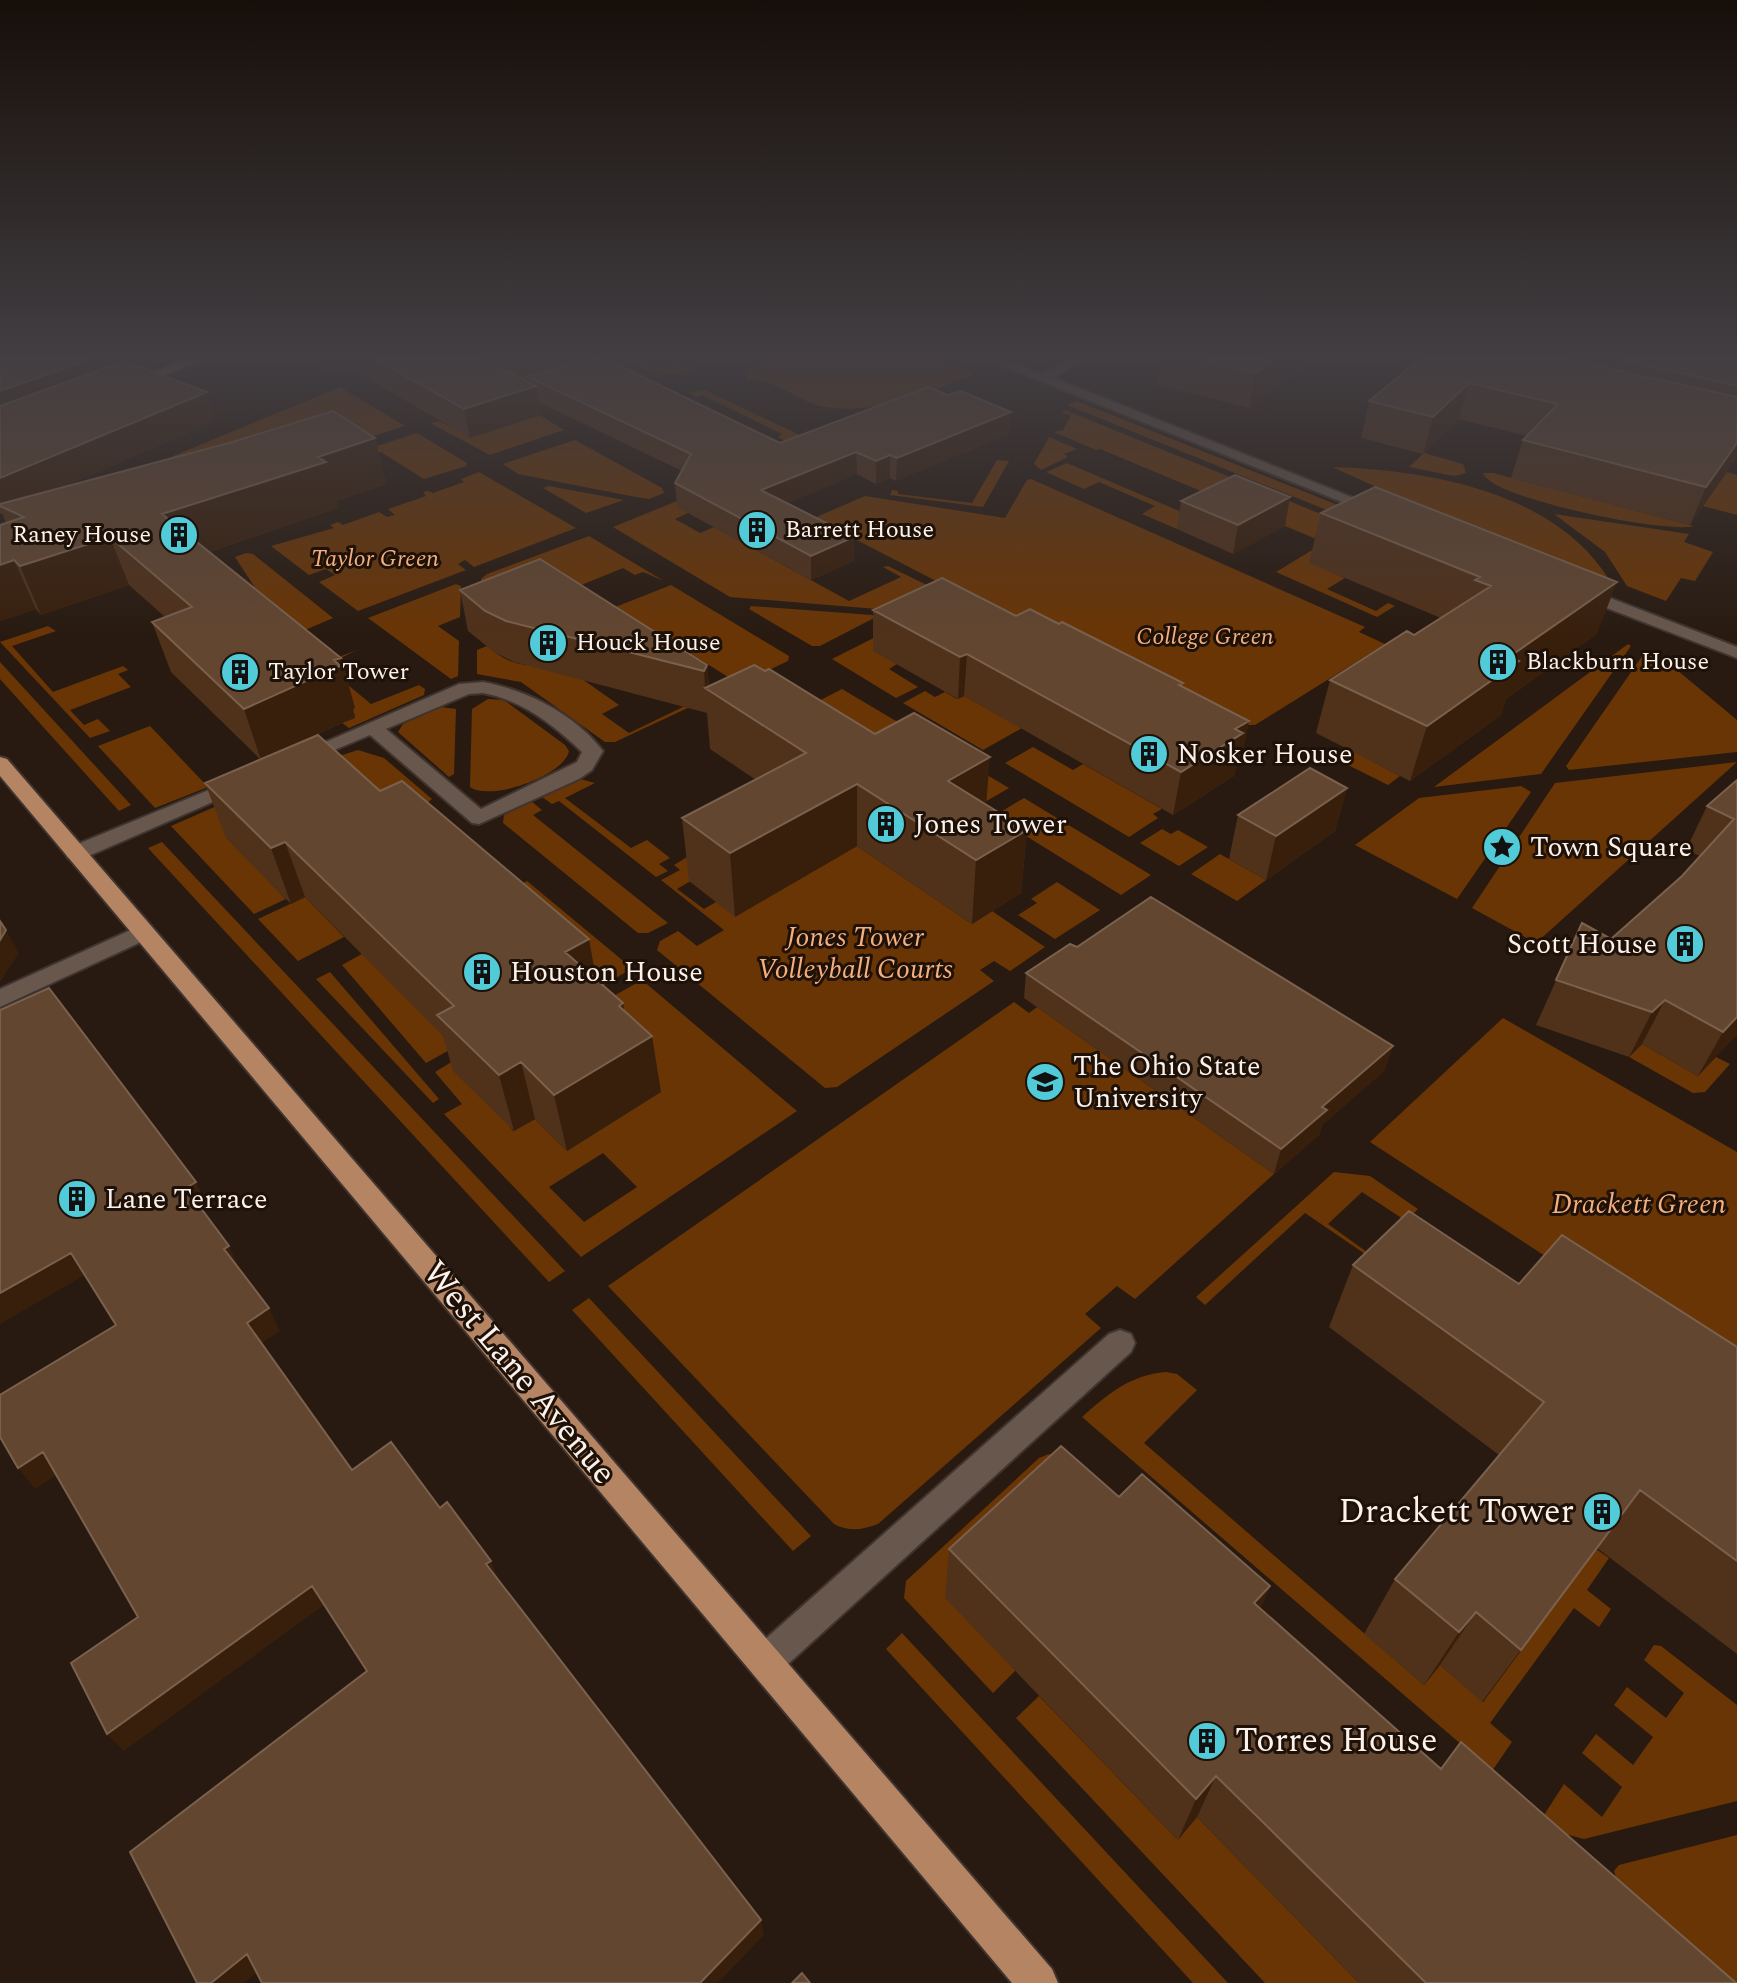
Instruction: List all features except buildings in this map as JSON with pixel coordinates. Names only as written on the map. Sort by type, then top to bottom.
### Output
[{"type":"main road","name":"West Lane Avenue","points":[[0,763],[1038,1983]]},
{"type":"street","points":[[1227,452],[1396,518]]},
{"type":"street","points":[[1567,586],[1737,653]]},
{"type":"street","points":[[281,766],[372,727],[466,688],[499,688],[518,696],[593,751],[585,766],[572,775],[479,818],[372,727]]},
{"type":"street","points":[[76,853],[254,777]]},
{"type":"street","points":[[0,999],[144,932]]},
{"type":"street","points":[[765,1662],[1120,1343]]},
{"type":"green space","points":[[184,452],[325,452],[56,538],[31,515]]},
{"type":"green space","points":[[368,452],[448,452],[467,463],[466,466],[424,479],[381,452]]},
{"type":"green space","points":[[540,452],[596,452],[662,488],[664,493],[649,499],[636,497],[518,474],[503,464]]},
{"type":"green space","points":[[1041,452],[1070,452],[1064,454],[1068,457],[1041,470],[1034,464]]},
{"type":"green space","points":[[1106,452],[1167,452],[1340,524],[1314,538]]},
{"type":"green space","points":[[1182,452],[1204,452],[1541,586],[1532,593]]},
{"type":"green space","points":[[1424,453],[1463,464],[1466,473],[1454,476],[1409,467]]},
{"type":"green space","points":[[997,460],[1009,461],[983,507],[890,495],[892,490],[898,491],[898,494],[972,503]]},
{"type":"green space","points":[[1067,463],[1198,519],[1177,529],[1142,514],[1155,506],[1099,482],[1084,489],[1046,472]]},
{"type":"green space","points":[[1332,467],[1407,473],[1447,480],[1522,505],[1555,524],[1584,548],[1608,578],[1399,497]]},
{"type":"green space","name":"Taylor Green","points":[[479,472],[576,528],[474,567],[465,560],[458,564],[466,570],[358,611],[319,582],[335,575],[326,569],[309,575],[271,546],[334,528],[330,525],[338,522],[343,525],[379,512],[387,517],[395,515],[388,509],[426,496],[423,492],[433,493],[464,482],[461,479]]},
{"type":"green space","points":[[1727,472],[1737,475],[1737,515],[1703,506]]},
{"type":"green space","points":[[1483,473],[1493,473],[1694,526],[1652,525],[1582,512],[1516,493],[1493,483]]},
{"type":"green space","name":"College Green","points":[[1031,479],[1365,627],[1359,632],[1385,644],[1255,725],[1215,725],[814,518],[865,496],[1005,518],[1027,480]]},
{"type":"green space","points":[[549,486],[624,500],[586,513],[543,488]]},
{"type":"green space","points":[[682,499],[699,508],[675,519],[700,533],[714,527],[849,601],[901,577],[883,567],[888,566],[933,588],[889,610],[730,597],[613,527]]},
{"type":"green space","points":[[1554,514],[1689,534],[1684,542],[1713,552],[1695,581],[1681,578],[1666,601],[1627,586],[1605,552]]},
{"type":"green space","points":[[589,536],[664,581],[643,572],[635,575],[623,568],[496,620],[480,608],[481,579],[487,574]]},
{"type":"green space","points":[[1332,538],[1313,564],[1345,578],[1327,589],[1376,611],[1388,603],[1395,606],[1377,617],[1276,572]]},
{"type":"green space","points":[[253,554],[333,618],[305,630],[333,650],[321,655],[280,626],[235,557]]},
{"type":"green space","points":[[456,584],[461,586],[460,617],[438,626],[459,641],[458,676],[451,679],[368,618]]},
{"type":"green space","points":[[671,585],[789,656],[788,661],[739,684],[687,651],[659,665],[580,621]]},
{"type":"green space","points":[[751,606],[876,617],[820,646],[812,646],[749,609]]},
{"type":"green space","points":[[937,606],[897,664],[889,669],[918,687],[896,698],[832,659]]},
{"type":"green space","points":[[48,626],[56,631],[12,646],[53,692],[123,666],[128,670],[118,674],[131,687],[70,710],[84,725],[98,719],[110,731],[90,738],[0,642]]},
{"type":"green space","points":[[1628,644],[1631,646],[1541,774],[1434,787]]},
{"type":"green space","points":[[487,646],[503,658],[520,664],[536,665],[555,660],[619,705],[602,714],[629,733],[689,704],[692,706],[615,742],[605,742],[521,682],[477,674],[477,650]]},
{"type":"green space","points":[[357,650],[325,666],[371,704],[419,685],[425,689],[424,695],[349,728],[342,723],[355,718],[348,711],[354,709],[308,669]]},
{"type":"green space","points":[[1645,652],[1665,660],[1737,720],[1737,752],[1569,770],[1566,766]]},
{"type":"green space","points":[[0,662],[131,805],[119,811],[0,679]]},
{"type":"green space","points":[[842,689],[1009,788],[978,806],[809,706]]},
{"type":"green space","points":[[925,691],[935,697],[945,692],[957,699],[964,696],[1022,728],[983,750],[903,703]]},
{"type":"green space","points":[[488,699],[504,700],[565,745],[569,751],[564,760],[541,777],[509,789],[480,791],[470,787],[472,709]]},
{"type":"green space","points":[[441,707],[456,709],[454,774],[449,777],[398,732],[403,724]]},
{"type":"green space","points":[[150,726],[208,787],[155,808],[98,746]]},
{"type":"green space","points":[[1033,747],[1073,770],[1083,764],[1162,809],[1153,814],[1158,818],[1129,837],[1005,763]]},
{"type":"green space","points":[[1345,747],[1400,776],[1388,785],[1332,757]]},
{"type":"green space","points":[[358,750],[384,758],[432,799],[427,803],[227,838],[286,899],[254,914],[171,826],[308,766]]},
{"type":"green space","points":[[1737,762],[1536,943],[1472,908],[1555,783]]},
{"type":"green space","points":[[580,779],[595,783],[565,798],[631,848],[647,840],[670,858],[659,864],[668,871],[656,877],[559,801],[552,804],[542,797]]},
{"type":"green space","points":[[1521,786],[1531,792],[1457,899],[1355,845],[1419,798]]},
{"type":"green space","points":[[1024,798],[1151,875],[1121,895],[994,816]]},
{"type":"green space","points":[[531,801],[542,810],[533,815],[668,923],[648,933],[638,933],[503,823],[504,815]]},
{"type":"green space","points":[[1162,829],[1171,834],[1178,830],[1208,847],[1179,866],[1140,843]]},
{"type":"green space","points":[[162,842],[565,1271],[549,1282],[148,848]]},
{"type":"green space","name":"Jones Tower Volleyball Courts","points":[[857,846],[972,924],[992,911],[1045,947],[1010,971],[994,961],[980,970],[994,981],[837,1087],[825,1088],[657,950],[660,941],[678,931],[697,946],[724,930],[661,880],[680,870],[674,865],[687,857],[706,872],[677,889],[704,909],[716,902],[736,916]]},
{"type":"green space","points":[[1220,854],[1266,880],[1237,901],[1191,874]]},
{"type":"green space","points":[[527,881],[627,964],[626,972],[593,991],[491,900]]},
{"type":"green space","points":[[1057,882],[1100,910],[1055,939],[1018,915],[1037,903],[1031,899]]},
{"type":"green space","points":[[305,897],[344,937],[298,961],[258,919]]},
{"type":"green space","points":[[369,950],[455,1047],[426,1063],[342,965]]},
{"type":"green space","points":[[330,972],[439,1099],[433,1103],[316,979]]},
{"type":"green space","points":[[642,980],[797,1111],[581,1257],[444,1114],[462,1104],[435,1072],[463,1055],[513,1131],[535,1119],[566,1150],[594,1007]],"holes":[[[603,1153],[637,1187],[584,1222],[549,1187]]]},
{"type":"green space","points":[[1014,1002],[1029,1013],[1037,1007],[1274,1174],[1135,1299],[1117,1286],[1085,1314],[1101,1328],[878,1524],[856,1529],[840,1527],[608,1286]]},
{"type":"green space","name":"Drackett Green","points":[[1503,1018],[1737,1152],[1737,1381],[1370,1142]]},
{"type":"green space","points":[[1642,1044],[1698,1076],[1716,1057],[1730,1064],[1705,1092],[1693,1093],[1629,1057]]},
{"type":"green space","points":[[1334,1172],[1370,1176],[1418,1209],[1406,1221],[1362,1192],[1328,1224],[1371,1255],[1368,1256],[1305,1213],[1205,1305],[1196,1297]]},
{"type":"green space","points":[[589,1298],[811,1536],[793,1551],[572,1310]]},
{"type":"green space","points":[[1166,1372],[1177,1374],[1197,1390],[1144,1443],[1424,1685],[1440,1665],[1483,1702],[1596,1549],[1609,1558],[1587,1590],[1611,1609],[1599,1627],[1574,1608],[1490,1723],[1512,1742],[1492,1771],[1082,1417],[1130,1381]]},
{"type":"green space","points":[[1049,1454],[1056,1457],[1015,1671],[993,1693],[904,1598],[906,1581],[1039,1458]]},
{"type":"green space","points":[[902,1633],[1228,1983],[1193,1983],[886,1649]]},
{"type":"green space","points":[[1654,1645],[1661,1646],[1737,1705],[1737,1801],[1584,1839],[1565,1834],[1544,1815],[1564,1784],[1602,1817],[1622,1787],[1582,1753],[1596,1734],[1633,1765],[1653,1737],[1614,1705],[1627,1687],[1666,1718],[1684,1693],[1644,1660]]},
{"type":"green space","points":[[1039,1696],[1177,1839],[1197,1817],[1359,1983],[1265,1983],[1016,1718]]},
{"type":"green space","points":[[1737,1835],[1735,1983],[1617,1880],[1614,1871],[1619,1865]]},
{"type":"place","name":"Barrett House","points":[[757,530]]},
{"type":"place","name":"Raney House","points":[[179,535]]},
{"type":"place","name":"Houck House","points":[[548,643]]},
{"type":"place","name":"Blackburn House","points":[[1498,662]]},
{"type":"place","name":"Taylor Tower","points":[[240,672]]},
{"type":"place","name":"Nosker House","points":[[1149,754]]},
{"type":"place","name":"Jones Tower","points":[[886,824]]},
{"type":"place","name":"Town Square","points":[[1502,847]]},
{"type":"place","name":"Scott House","points":[[1685,944]]},
{"type":"place","name":"Houston House","points":[[482,972]]},
{"type":"place","name":"The Ohio State University","points":[[1045,1082]]},
{"type":"place","name":"Lane Terrace","points":[[77,1199]]},
{"type":"place","name":"Drackett Tower","points":[[1602,1512]]},
{"type":"place","name":"Torres House","points":[[1207,1741]]}]
